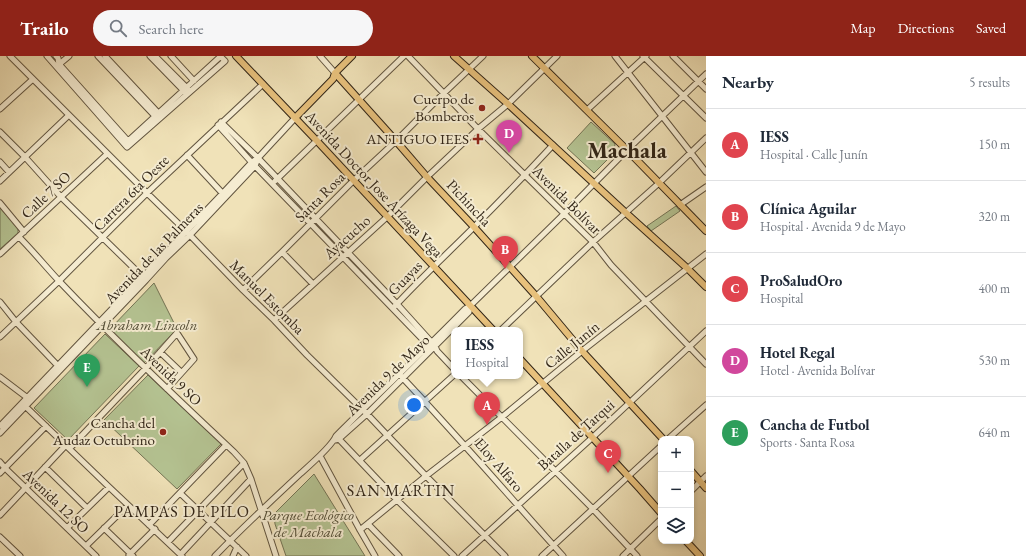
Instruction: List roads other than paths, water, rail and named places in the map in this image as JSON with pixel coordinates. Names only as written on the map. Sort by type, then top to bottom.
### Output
[{"type":"main road","name":"Avenida de las Palmeras","points":[[336,76],[352,56]]},
{"type":"main road","name":"Avenida de las Palmeras","points":[[295,118],[358,56]]},
{"type":"main road","points":[[454,56],[553,145],[706,287]]},
{"type":"main road","points":[[532,56],[706,231]]},
{"type":"main road","name":"Avenida Doctor Jose Arízaga Vega","points":[[240,57],[263,84],[490,327]]},
{"type":"main road","name":"Pichincha","points":[[336,76],[474,227],[536,296],[582,351],[660,436]]},
{"type":"main road","points":[[523,362],[658,511]]},
{"type":"main road","points":[[692,472],[706,488]]},
{"type":"main road","points":[[689,544],[700,556]]},
{"type":"street","name":"Manuel Estomba","points":[[10,56],[188,233],[505,556]]},
{"type":"street","points":[[47,56],[58,66],[127,147],[158,116],[225,60],[220,56],[194,81],[187,91]]},
{"type":"street","points":[[56,56],[58,58],[58,66]]},
{"type":"street","points":[[58,66],[69,56]]},
{"type":"street","points":[[98,56],[158,116]]},
{"type":"street","points":[[105,56],[158,116]]},
{"type":"street","points":[[150,56],[187,91]]},
{"type":"street","points":[[155,56],[187,91]]},
{"type":"street","points":[[171,56],[194,81]]},
{"type":"street","name":"Pichincha","points":[[320,56],[336,76]]},
{"type":"street","points":[[273,183],[404,56]]},
{"type":"street","name":"Avenida Bolívar","points":[[408,56],[478,129],[593,242],[611,265],[706,364]]},
{"type":"street","name":"Santa Rosa","points":[[243,290],[315,218],[483,56]]},
{"type":"street","name":"Ayacucho","points":[[274,320],[387,217],[427,177],[478,129],[508,104],[557,56]]},
{"type":"street","points":[[615,56],[706,172]]},
{"type":"street","points":[[587,110],[645,56],[706,118]]},
{"type":"street","points":[[673,56],[706,89]]},
{"type":"street","name":"Avenida 9 de Mayo","points":[[214,556],[261,510],[320,456],[400,375],[433,347],[465,309],[470,306],[510,267],[627,150],[706,74]]},
{"type":"street","points":[[0,109],[33,79]]},
{"type":"street","name":"Carrera 6ta Oeste","points":[[0,337],[103,238],[147,193],[263,84]]},
{"type":"street","points":[[0,181],[69,115]]},
{"type":"street","name":"Avenida de las Palmeras","points":[[0,426],[29,400],[144,279],[166,258],[295,118]]},
{"type":"street","points":[[220,123],[258,158],[315,218],[345,254]]},
{"type":"street","points":[[220,123],[253,164],[311,223],[345,254],[451,366]]},
{"type":"street","points":[[0,132],[144,279]]},
{"type":"street","points":[[504,327],[593,242],[659,183],[706,138]]},
{"type":"street","name":"Guayas","points":[[395,306],[553,145]]},
{"type":"street","name":"Calle 7 SO","points":[[0,254],[107,154]]},
{"type":"street","points":[[187,155],[224,195]]},
{"type":"street","points":[[0,162],[9,172]]},
{"type":"street","points":[[680,205],[706,187]]},
{"type":"street","points":[[0,203],[24,232]]},
{"type":"street","name":"Avenida 9 SO","points":[[19,236],[59,281],[101,324],[234,452],[244,464],[251,480],[276,556]]},
{"type":"street","points":[[282,252],[313,284]]},
{"type":"street","name":"Calle Junín","points":[[360,530],[582,351],[706,254]]},
{"type":"street","points":[[0,302],[16,322],[60,368]]},
{"type":"street","name":"Batalla de Tarqui","points":[[462,556],[706,331]]},
{"type":"street","points":[[0,515],[45,467],[68,447],[146,368],[177,333],[194,359],[167,389]]},
{"type":"street","points":[[160,352],[181,372]]},
{"type":"street","name":"Eloy Alfaro","points":[[400,375],[466,446],[563,556]]},
{"type":"street","points":[[0,377],[29,400]]},
{"type":"street","points":[[360,460],[451,378]]},
{"type":"street","points":[[464,379],[593,509],[637,556]]},
{"type":"street","points":[[24,405],[180,554]]},
{"type":"street","name":"Avenida de las Palmeras","points":[[0,433],[24,405]]},
{"type":"street","points":[[671,436],[706,405]]},
{"type":"street","points":[[0,473],[46,426]]},
{"type":"street","points":[[337,438],[454,556]]},
{"type":"street","points":[[149,525],[226,445]]},
{"type":"street","points":[[542,556],[658,449]]},
{"type":"street","points":[[320,456],[375,556]]},
{"type":"street","name":"Avenida 12 SO","points":[[0,462],[96,556]]},
{"type":"street","points":[[168,542],[244,464]]},
{"type":"street","points":[[45,467],[87,508]]},
{"type":"street","points":[[694,488],[706,476]]},
{"type":"street","points":[[173,556],[180,554],[251,480]]},
{"type":"street","points":[[68,528],[109,487]]},
{"type":"street","points":[[180,493],[246,556]]},
{"type":"street","points":[[86,546],[128,505]]},
{"type":"street","points":[[623,556],[658,522]]},
{"type":"street","points":[[368,524],[399,556]]},
{"type":"street","points":[[104,528],[131,555],[155,529]]},
{"type":"street","points":[[0,537],[20,556]]},
{"type":"street","points":[[233,556],[237,547]]},
{"type":"place","name":"Cuerpo de Bomberos","points":[[482,108]]},
{"type":"place","name":"ANTIGUO IEES","points":[[478,139]]},
{"type":"place","name":"Hotel Regal","points":[[509,153]]},
{"type":"place","name":"Clínica Aguilar","points":[[505,269]]},
{"type":"place","name":"Cancha de Futbol","points":[[87,387]]},
{"type":"place","name":"IESS","points":[[487,425]]},
{"type":"place","name":"Cancha del Audaz Octubrino","points":[[163,432]]},
{"type":"place","name":"ProSaludOro","points":[[608,473]]},
{"type":"district","name":"Machala","points":[[627,150]]},
{"type":"district","name":"SAN MARTIN","points":[[401,490]]},
{"type":"district","name":"PAMPAS DE PILO","points":[[182,511]]},
{"type":"park label","name":"Abraham Lincoln","points":[[147,325]]},
{"type":"park label","name":"Parque Ecológico de Machala","points":[[308,524]]}]
